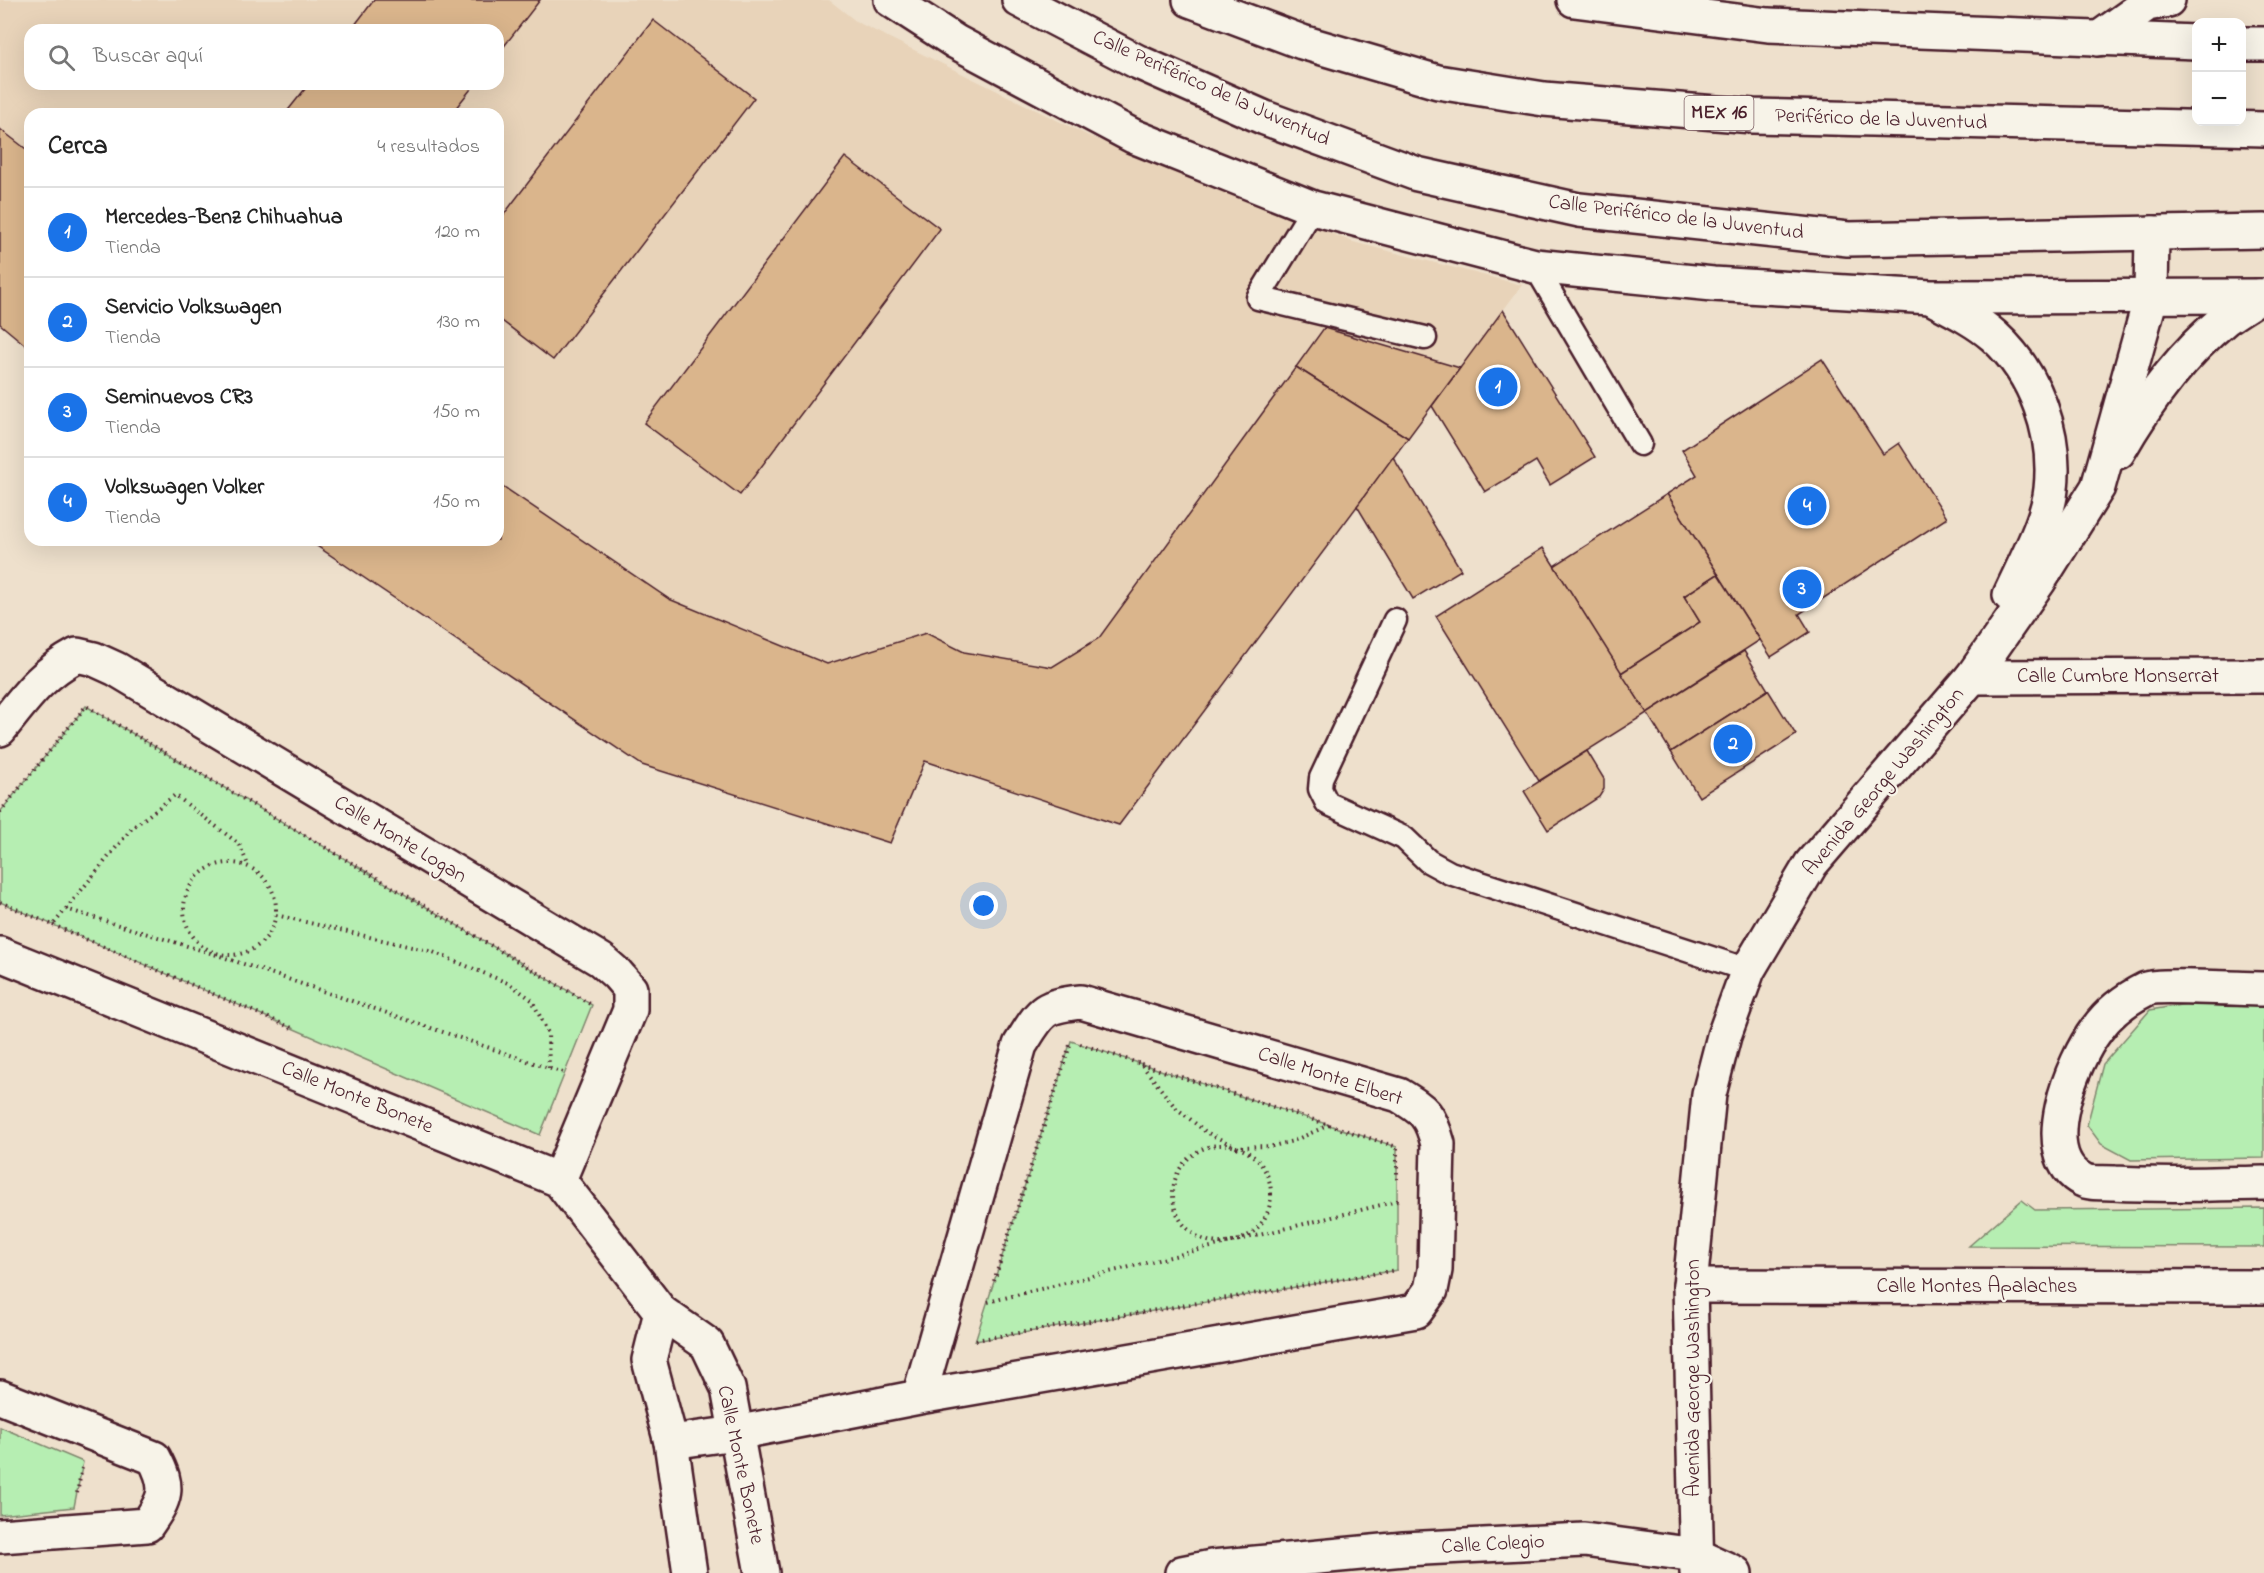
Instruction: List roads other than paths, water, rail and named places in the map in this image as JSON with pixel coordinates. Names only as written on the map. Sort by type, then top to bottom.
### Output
[{"type":"main road","points":[[891,0],[956,42],[1133,136],[1313,208],[1535,266],[1713,284],[1931,297],[2262,296]]},
{"type":"main road","name":"Calle Periférico de la Juventud","points":[[1019,0],[1138,62],[1265,118],[1417,174],[1579,210],[1848,239],[2264,231]]},
{"type":"main road","name":"Periférico de la Juventud","points":[[1190,0],[1302,42],[1437,82],[1544,99],[1753,116],[2264,129]]},
{"type":"main road","points":[[1574,0],[1768,25],[2192,42]]},
{"type":"main road","points":[[2098,39],[2147,4],[2168,0]]},
{"type":"main road","points":[[2246,44],[2264,44]]},
{"type":"main road","name":"Avenida George Washington","points":[[1696,1564],[1690,1286],[1709,1094],[1724,1036],[1748,970],[1811,864],[1972,677],[2039,580],[2098,487],[2151,297],[2152,233]]},
{"type":"main road","points":[[2098,487],[2134,425],[2161,387],[2192,351],[2225,319],[2262,296]]},
{"type":"main road","points":[[1931,297],[1994,336],[2024,371],[2042,407],[2051,450],[2051,491],[2039,531],[1972,677]]},
{"type":"main road","name":"Calle Monte Logan","points":[[0,729],[37,682],[57,667],[77,655],[94,659],[117,669],[591,954],[617,974],[630,988],[630,1010],[559,1180]]},
{"type":"main road","name":"Calle Cumbre Monserrat","points":[[1972,677],[2264,676]]},
{"type":"main road","name":"Calle Monte Bonete","points":[[0,954],[559,1180],[661,1312],[707,1344],[728,1388],[762,1573]]},
{"type":"main road","points":[[2264,989],[2149,987],[2116,1009],[2097,1029],[2075,1066],[2065,1092],[2058,1140],[2062,1156],[2070,1169],[2084,1181],[2161,1185],[2264,1183]]},
{"type":"main road","name":"Calle Monte Elbert","points":[[671,1442],[736,1433],[918,1396],[1416,1311],[1431,1290],[1435,1270],[1438,1144],[1434,1126],[1424,1110],[1399,1095],[1081,1002],[1056,1005],[1038,1016],[1020,1045],[918,1396]]},
{"type":"main road","name":"Calle Montes Apalaches","points":[[1690,1286],[2264,1287]]},
{"type":"main road","points":[[661,1312],[650,1360],[671,1442],[690,1573]]},
{"type":"main road","points":[[0,1397],[154,1458],[162,1473],[164,1486],[161,1505],[147,1525],[0,1536]]},
{"type":"main road","name":"Calle Colegio","points":[[1182,1573],[1212,1567],[1404,1549],[1584,1540],[1736,1573]]},
{"type":"lane","points":[[1313,208],[1258,298],[1425,338]]},
{"type":"lane","points":[[1535,266],[1640,444]]},
{"type":"lane","points":[[1395,621],[1321,778],[1320,789],[1327,803],[1404,838],[1428,861],[1450,873],[1748,970]]},
{"type":"place","name":"Mercedes-Benz Chihuahua","points":[[1498,387]]},
{"type":"place","name":"Volkswagen Volker","points":[[1807,506]]},
{"type":"place","name":"Seminuevos CR3","points":[[1802,589]]},
{"type":"place","name":"Servicio Volkswagen","points":[[1733,744]]}]
